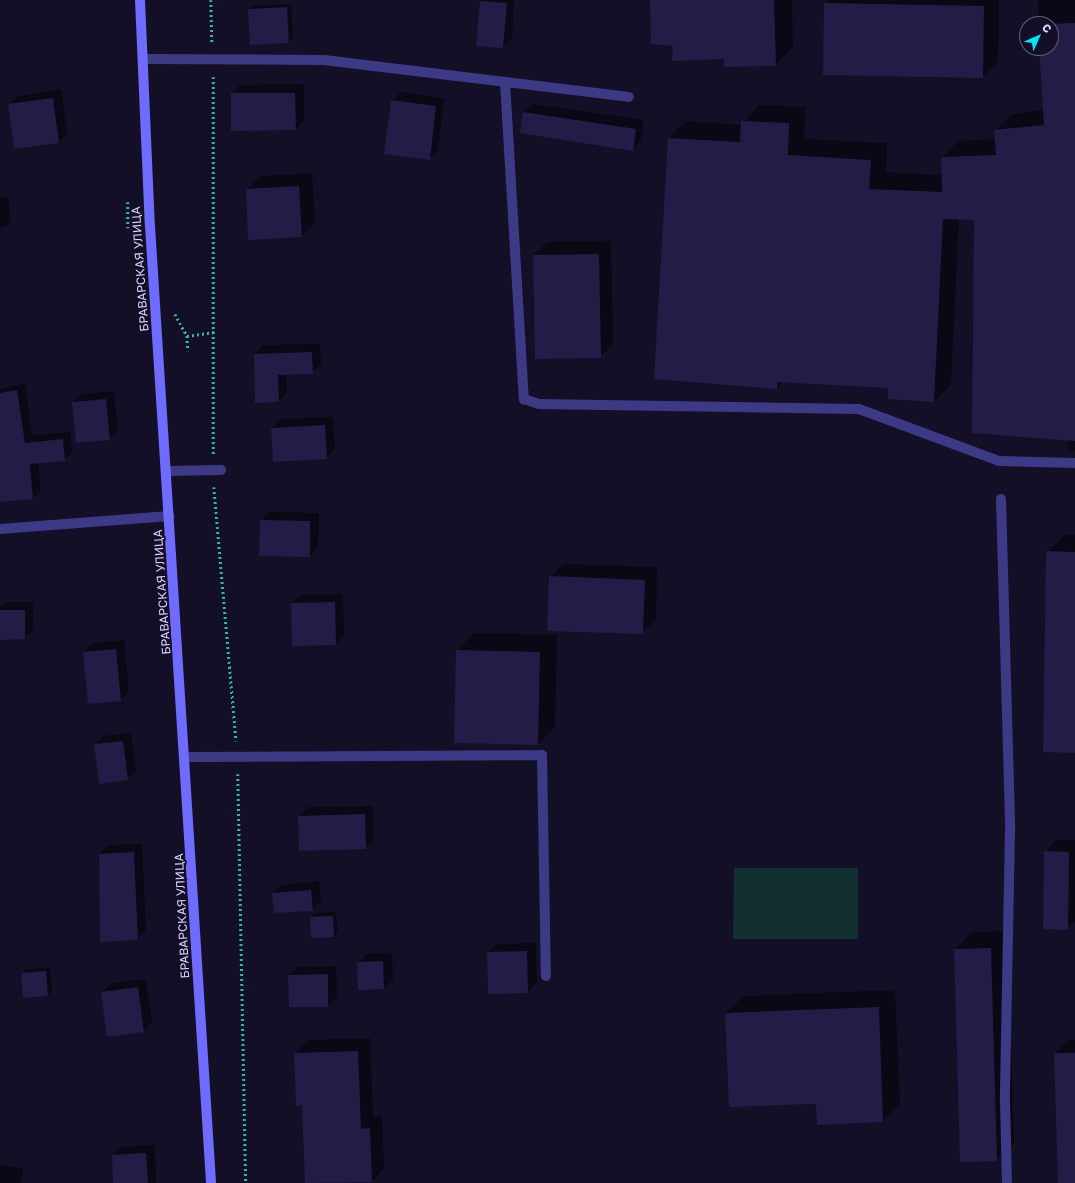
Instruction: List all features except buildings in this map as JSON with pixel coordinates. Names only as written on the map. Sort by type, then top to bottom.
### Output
[{"type":"main road","name":"БРАВАРСКАЯ УЛИЦА","points":[[140,0],[149,213],[186,757],[211,1183]]},
{"type":"street","points":[[143,59],[212,58],[324,60],[629,97]]},
{"type":"street","points":[[505,82],[524,399],[539,404],[860,409],[999,462],[1075,463]]},
{"type":"street","points":[[167,471],[217,469]]},
{"type":"street","points":[[1001,499],[1010,830],[1007,1183]]},
{"type":"street","points":[[0,529],[170,516]]},
{"type":"street","points":[[186,757],[237,758],[542,755],[546,976]]},
{"type":"path","points":[[211,0],[217,469],[237,758],[246,1183]]},
{"type":"path","points":[[128,202],[128,228]]},
{"type":"path","points":[[172,308],[187,336],[188,351]]},
{"type":"path","points":[[187,336],[215,332]]},
{"type":"green space","points":[[734,868],[858,868],[858,939],[733,939]]}]
